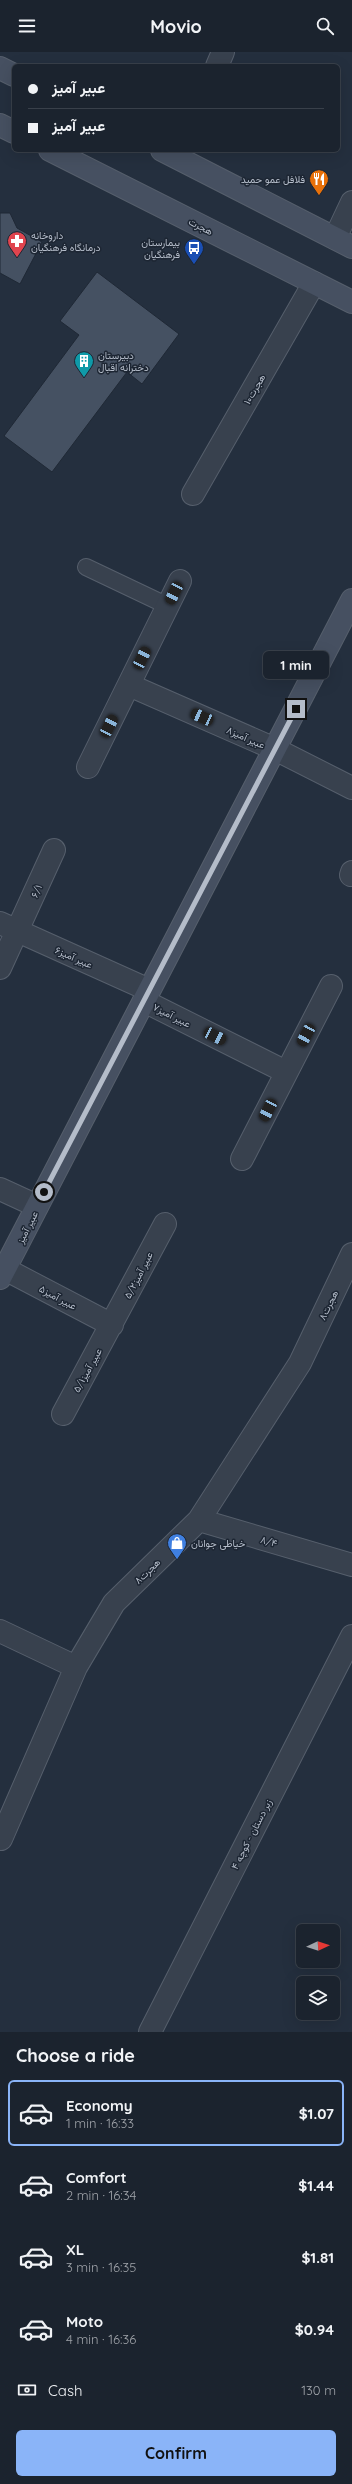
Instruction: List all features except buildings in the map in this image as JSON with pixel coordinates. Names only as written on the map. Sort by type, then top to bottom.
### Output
[{"type":"street","points":[[218,64],[223,52]]},
{"type":"street","points":[[0,68],[12,74]]},
{"type":"street","points":[[0,125],[12,131]]},
{"type":"street","name":"هجرت","points":[[54,152],[352,302]]},
{"type":"street","points":[[175,153],[343,242],[352,202]]},
{"type":"street","name":"هجرت۱۰","points":[[193,494],[314,283]]},
{"type":"street","points":[[88,767],[180,581]]},
{"type":"street","name":"عبیر آمیز","points":[[2,1273],[352,600]]},
{"type":"street","name":"۸عبیر آمیز","points":[[129,685],[275,749],[352,788]]},
{"type":"street","name":"۶/۱","points":[[0,968],[9,927],[54,850]]},
{"type":"street","name":"۶عبیر آمیز","points":[[9,927],[147,996]]},
{"type":"street","points":[[242,1160],[331,986]]},
{"type":"street","name":"۷عبیر آمیز","points":[[147,996],[286,1072]]},
{"type":"street","points":[[0,1189],[37,1206]]},
{"type":"street","name":"۵/۲عبیر آمیز","points":[[112,1326],[165,1224]]},
{"type":"street","name":"هجرت۸","points":[[1,1839],[76,1666],[114,1603],[199,1520],[300,1363],[352,1254]]},
{"type":"street","name":"۵عبیر آمیز","points":[[2,1273],[112,1326]]},
{"type":"street","name":"۵/۱عبیر آمیز","points":[[63,1414],[112,1326]]},
{"type":"street","name":"۸/۴","points":[[199,1520],[292,1548],[350,1559]]},
{"type":"street","points":[[0,1631],[76,1666]]},
{"type":"street","name":"زبر دستان - کوچه ۴","points":[[150,2032],[352,1636]]},
{"type":"lane","points":[[86,567],[168,606]]},
{"type":"place","name":"فلافل عمو حمید","points":[[319,196]]},
{"type":"place","name":"داروخانه درمانگاه فرهنگیان","points":[[17,258]]},
{"type":"place","name":"بیمارستان فرهنگیان","points":[[194,265]]},
{"type":"place","name":"دبیرستان دخترانه اقبال","points":[[84,378]]},
{"type":"place","name":"خیاطی جوانان","points":[[177,1560]]},
{"type":"route","points":[[44,1192],[296,709]]}]
